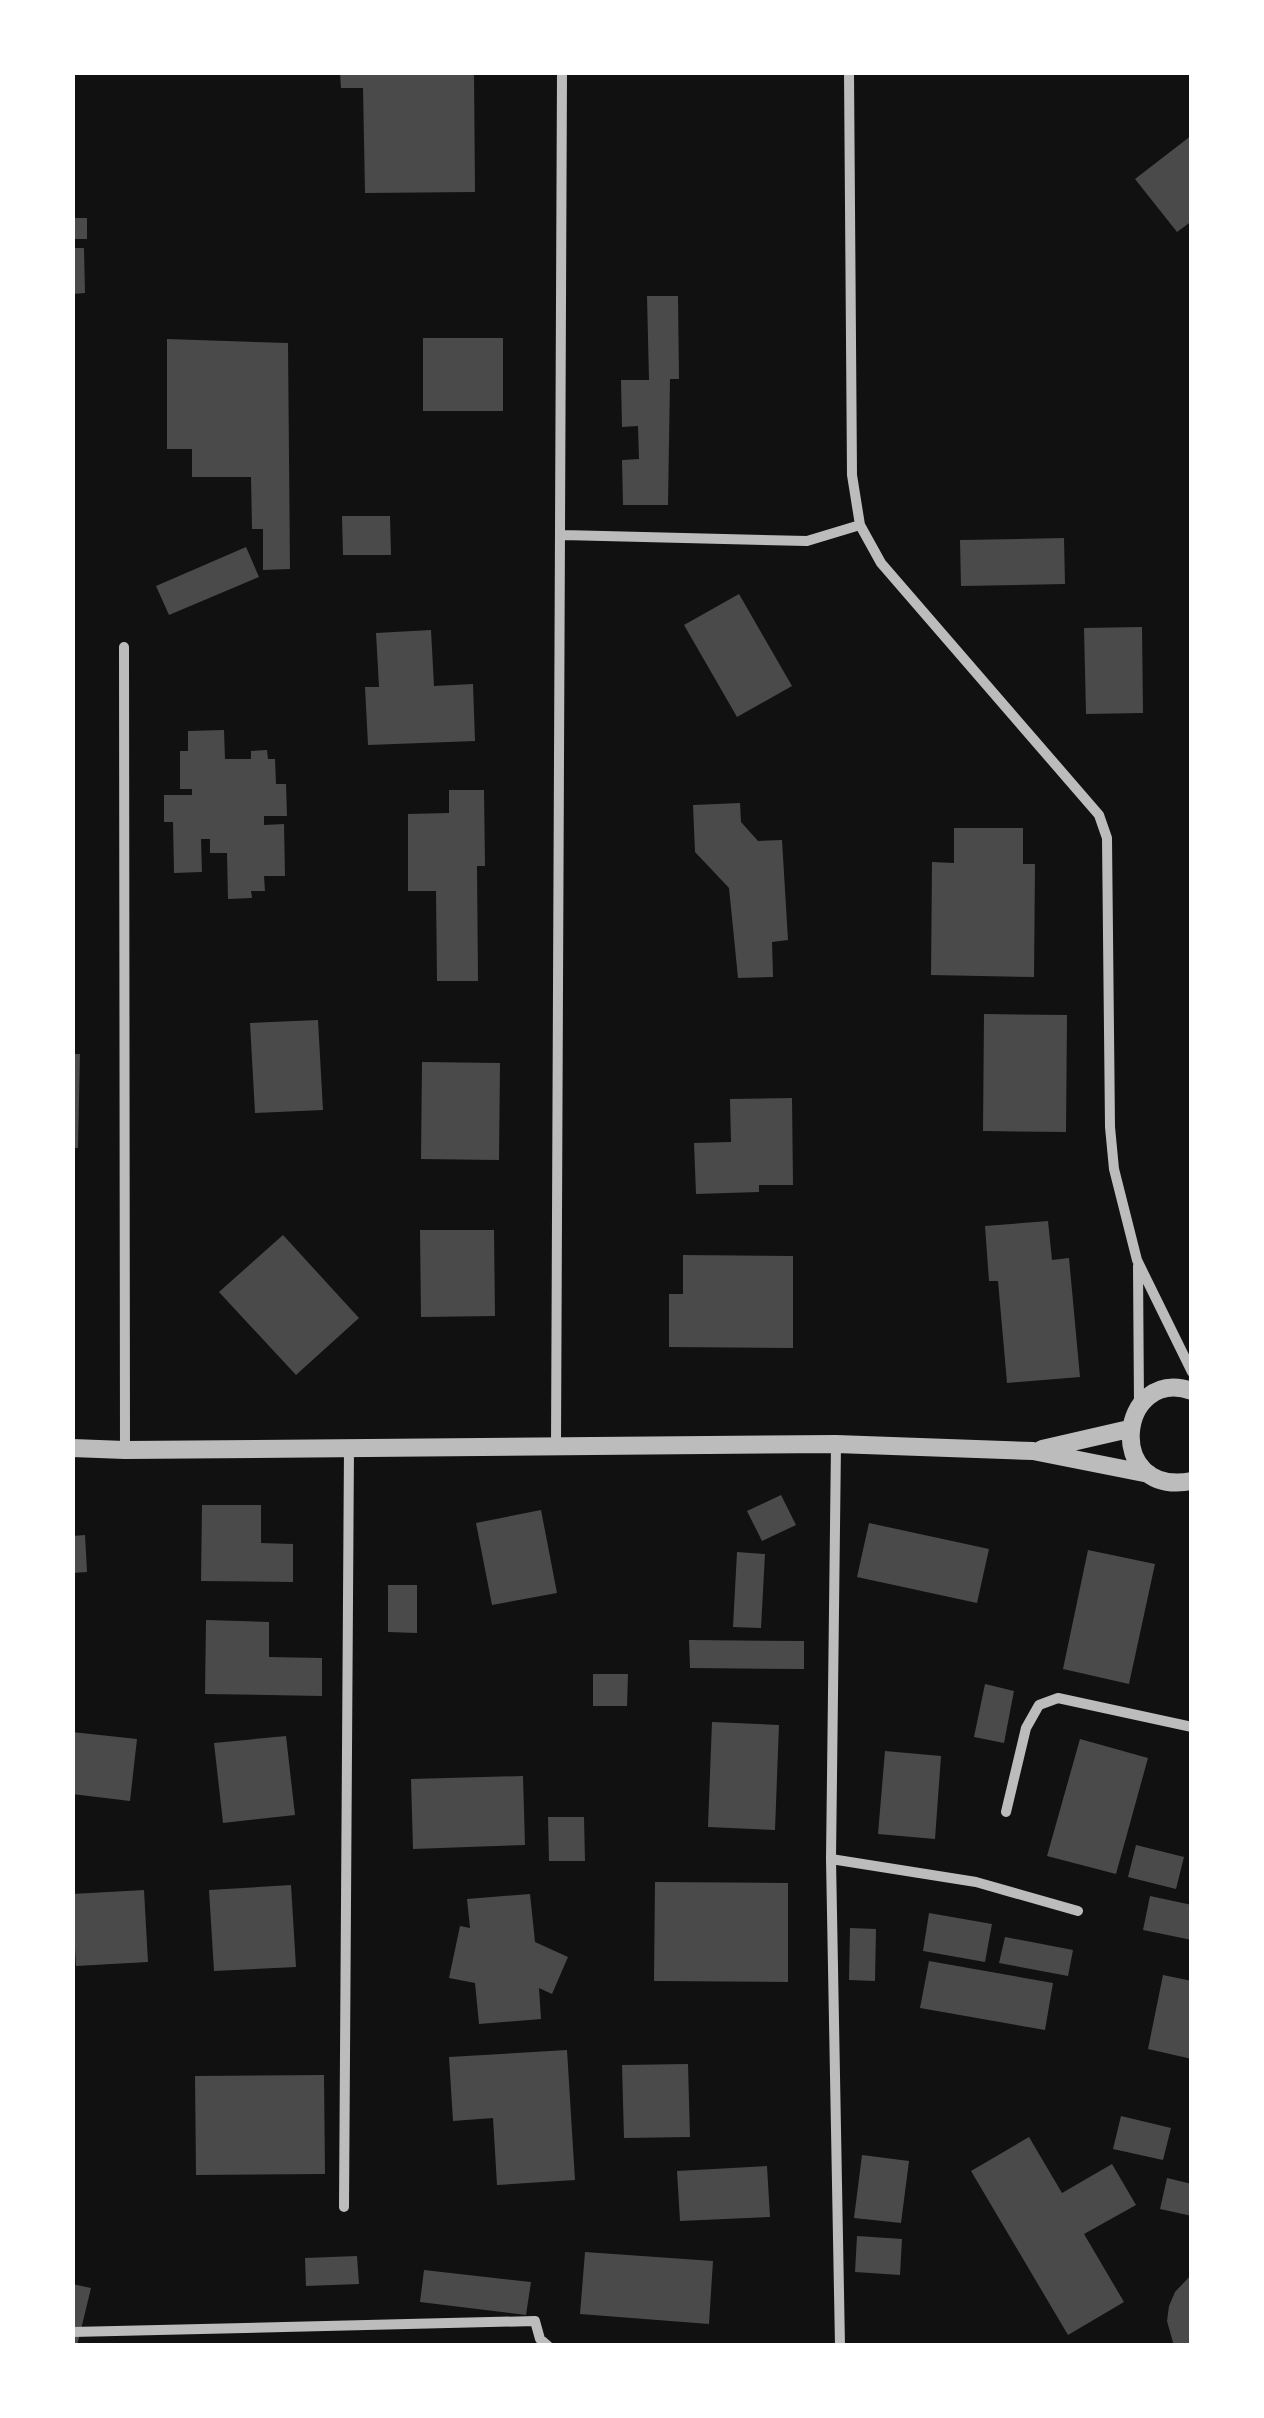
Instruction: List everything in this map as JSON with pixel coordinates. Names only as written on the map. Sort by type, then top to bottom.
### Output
[{"type":"street","points":[[556,1446],[562,72]]},
{"type":"street","points":[[849,72],[852,475],[860,525],[881,563],[1100,816],[1107,838],[1110,1128],[1114,1169],[1138,1260],[1192,1372]]},
{"type":"street","points":[[562,536],[807,541],[860,525]]},
{"type":"street","points":[[124,647],[125,1450]]},
{"type":"street","points":[[1138,1260],[1139,1404],[1129,1429],[1133,1454],[1149,1474]]},
{"type":"street","points":[[1139,1404],[1158,1391],[1192,1391]]},
{"type":"street","points":[[1033,1450],[1129,1429]]},
{"type":"street","points":[[836,1444],[831,1859],[840,2346]]},
{"type":"street","points":[[72,1448],[836,1444],[1033,1450],[1149,1474],[1164,1482],[1188,1483]]},
{"type":"street","points":[[344,2207],[349,1446]]},
{"type":"street","points":[[1006,1812],[1026,1728],[1039,1705],[1058,1698],[1192,1727]]},
{"type":"street","points":[[831,1859],[976,1882],[1078,1911]]},
{"type":"street","points":[[72,2332],[535,2321],[540,2340],[548,2346]]},
{"type":"building","points":[[340,72],[474,72],[475,192],[365,193],[363,88],[341,88]]},
{"type":"building","points":[[1192,135],[1192,221],[1177,232],[1135,179]]},
{"type":"building","points":[[72,218],[87,218],[87,239],[72,239]]},
{"type":"building","points":[[72,248],[84,248],[85,293],[72,294]]},
{"type":"building","points":[[647,296],[678,296],[679,379],[670,379],[668,505],[623,505],[622,460],[639,459],[638,426],[622,427],[621,380],[649,380]]},
{"type":"building","points":[[423,338],[503,338],[503,411],[423,411]]},
{"type":"building","points":[[167,339],[288,343],[290,569],[263,570],[263,529],[252,529],[251,477],[192,477],[192,449],[167,449]]},
{"type":"building","points":[[342,516],[390,516],[391,555],[343,555]]},
{"type":"building","points":[[1064,538],[1065,584],[961,586],[960,540]]},
{"type":"building","points":[[246,547],[259,577],[169,615],[156,586]]},
{"type":"building","points":[[739,594],[792,686],[737,717],[684,625]]},
{"type":"building","points":[[1142,627],[1143,713],[1086,714],[1084,628]]},
{"type":"building","points":[[431,630],[434,686],[473,684],[475,741],[368,745],[365,687],[379,687],[376,633]]},
{"type":"building","points":[[224,730],[225,759],[251,759],[251,751],[267,750],[268,759],[275,759],[276,784],[286,784],[287,816],[264,816],[264,825],[284,824],[285,876],[264,876],[265,891],[251,891],[252,898],[228,899],[227,853],[210,853],[210,839],[201,839],[202,872],[174,873],[173,822],[164,822],[164,795],[192,795],[192,789],[180,789],[180,751],[188,751],[188,731]]},
{"type":"building","points":[[449,790],[484,790],[485,866],[477,866],[478,981],[437,981],[436,891],[408,891],[408,814],[449,813]]},
{"type":"building","points":[[740,803],[741,822],[758,841],[782,840],[788,940],[772,942],[773,977],[738,978],[729,888],[695,852],[693,805]]},
{"type":"building","points":[[954,828],[1023,828],[1023,864],[1035,864],[1034,977],[931,975],[932,862],[954,863]]},
{"type":"building","points":[[984,1014],[1067,1015],[1066,1132],[983,1131]]},
{"type":"building","points":[[318,1020],[323,1110],[255,1113],[250,1023]]},
{"type":"building","points":[[72,1054],[80,1054],[78,1148],[72,1148]]},
{"type":"building","points":[[422,1062],[500,1063],[499,1160],[421,1159]]},
{"type":"building","points":[[792,1098],[793,1185],[759,1185],[759,1192],[696,1194],[694,1143],[731,1142],[730,1099]]},
{"type":"building","points":[[1048,1221],[1052,1260],[1069,1258],[1080,1377],[1007,1383],[998,1281],[989,1281],[985,1226]]},
{"type":"building","points":[[420,1230],[494,1230],[495,1316],[421,1317]]},
{"type":"building","points":[[283,1235],[359,1318],[296,1375],[219,1292]]},
{"type":"building","points":[[683,1255],[793,1256],[793,1348],[669,1347],[669,1294],[683,1294]]},
{"type":"building","points":[[781,1495],[796,1525],[762,1541],[747,1511]]},
{"type":"building","points":[[202,1505],[261,1505],[261,1543],[293,1544],[293,1582],[201,1581]]},
{"type":"building","points":[[541,1510],[557,1593],[492,1605],[476,1523]]},
{"type":"building","points":[[869,1523],[989,1549],[977,1603],[857,1577]]},
{"type":"building","points":[[85,1535],[87,1572],[72,1573],[72,1536]]},
{"type":"building","points":[[1088,1550],[1155,1564],[1129,1684],[1063,1669]]},
{"type":"building","points":[[737,1552],[765,1554],[761,1628],[733,1627]]},
{"type":"building","points":[[388,1585],[417,1585],[417,1633],[388,1632]]},
{"type":"building","points":[[206,1620],[269,1622],[269,1657],[322,1658],[322,1696],[205,1694]]},
{"type":"building","points":[[689,1640],[804,1641],[804,1669],[690,1668]]},
{"type":"building","points":[[593,1674],[628,1674],[627,1706],[593,1706]]},
{"type":"building","points":[[985,1684],[1014,1691],[1004,1743],[974,1737]]},
{"type":"building","points":[[712,1722],[779,1725],[775,1830],[708,1827]]},
{"type":"building","points":[[72,1732],[137,1739],[130,1801],[72,1794]]},
{"type":"building","points":[[286,1736],[295,1815],[223,1823],[214,1743]]},
{"type":"building","points":[[1080,1739],[1148,1758],[1116,1874],[1047,1856]]},
{"type":"building","points":[[885,1751],[941,1756],[935,1839],[878,1834]]},
{"type":"building","points":[[523,1776],[525,1845],[413,1849],[411,1779]]},
{"type":"building","points":[[548,1817],[584,1817],[585,1861],[549,1861]]},
{"type":"building","points":[[1136,1845],[1184,1857],[1176,1889],[1128,1877]]},
{"type":"building","points":[[655,1882],[788,1883],[788,1982],[654,1981]]},
{"type":"building","points":[[291,1885],[296,1967],[214,1971],[209,1890]]},
{"type":"building","points":[[144,1890],[148,1962],[76,1966],[72,1894]]},
{"type":"building","points":[[530,1894],[535,1942],[568,1957],[552,1994],[539,1988],[541,2019],[479,2024],[475,1983],[449,1978],[460,1926],[470,1928],[467,1899]]},
{"type":"building","points":[[1150,1896],[1192,1905],[1192,1940],[1143,1930]]},
{"type":"building","points":[[929,1913],[992,1924],[985,1962],[923,1951]]},
{"type":"building","points":[[850,1928],[876,1929],[875,1981],[849,1980]]},
{"type":"building","points":[[1005,1937],[1073,1950],[1068,1976],[999,1963]]},
{"type":"building","points":[[929,1961],[1053,1983],[1045,2030],[920,2008]]},
{"type":"building","points":[[1163,1975],[1192,1981],[1192,2059],[1148,2049]]},
{"type":"building","points":[[567,2050],[575,2180],[497,2185],[493,2118],[453,2121],[449,2057]]},
{"type":"building","points":[[688,2064],[690,2137],[624,2138],[622,2065]]},
{"type":"building","points":[[324,2075],[325,2174],[196,2175],[195,2076]]},
{"type":"building","points":[[1121,2116],[1171,2128],[1163,2160],[1113,2149]]},
{"type":"building","points":[[1029,2137],[1062,2193],[1112,2164],[1136,2205],[1084,2234],[1124,2302],[1068,2335],[971,2171]]},
{"type":"building","points":[[862,2155],[909,2161],[901,2223],[854,2218]]},
{"type":"building","points":[[767,2166],[770,2217],[680,2221],[677,2171]]},
{"type":"building","points":[[1167,2178],[1192,2184],[1192,2216],[1160,2209]]},
{"type":"building","points":[[857,2236],[902,2239],[900,2275],[855,2272]]},
{"type":"building","points":[[585,2252],[713,2261],[709,2324],[580,2314]]},
{"type":"building","points":[[357,2256],[359,2284],[306,2286],[305,2258]]},
{"type":"building","points":[[424,2270],[531,2282],[526,2315],[420,2302]]},
{"type":"building","points":[[1192,2274],[1192,2346],[1174,2346],[1167,2321],[1169,2306],[1175,2292]]},
{"type":"building","points":[[72,2284],[91,2288],[77,2346],[72,2346]]}]
